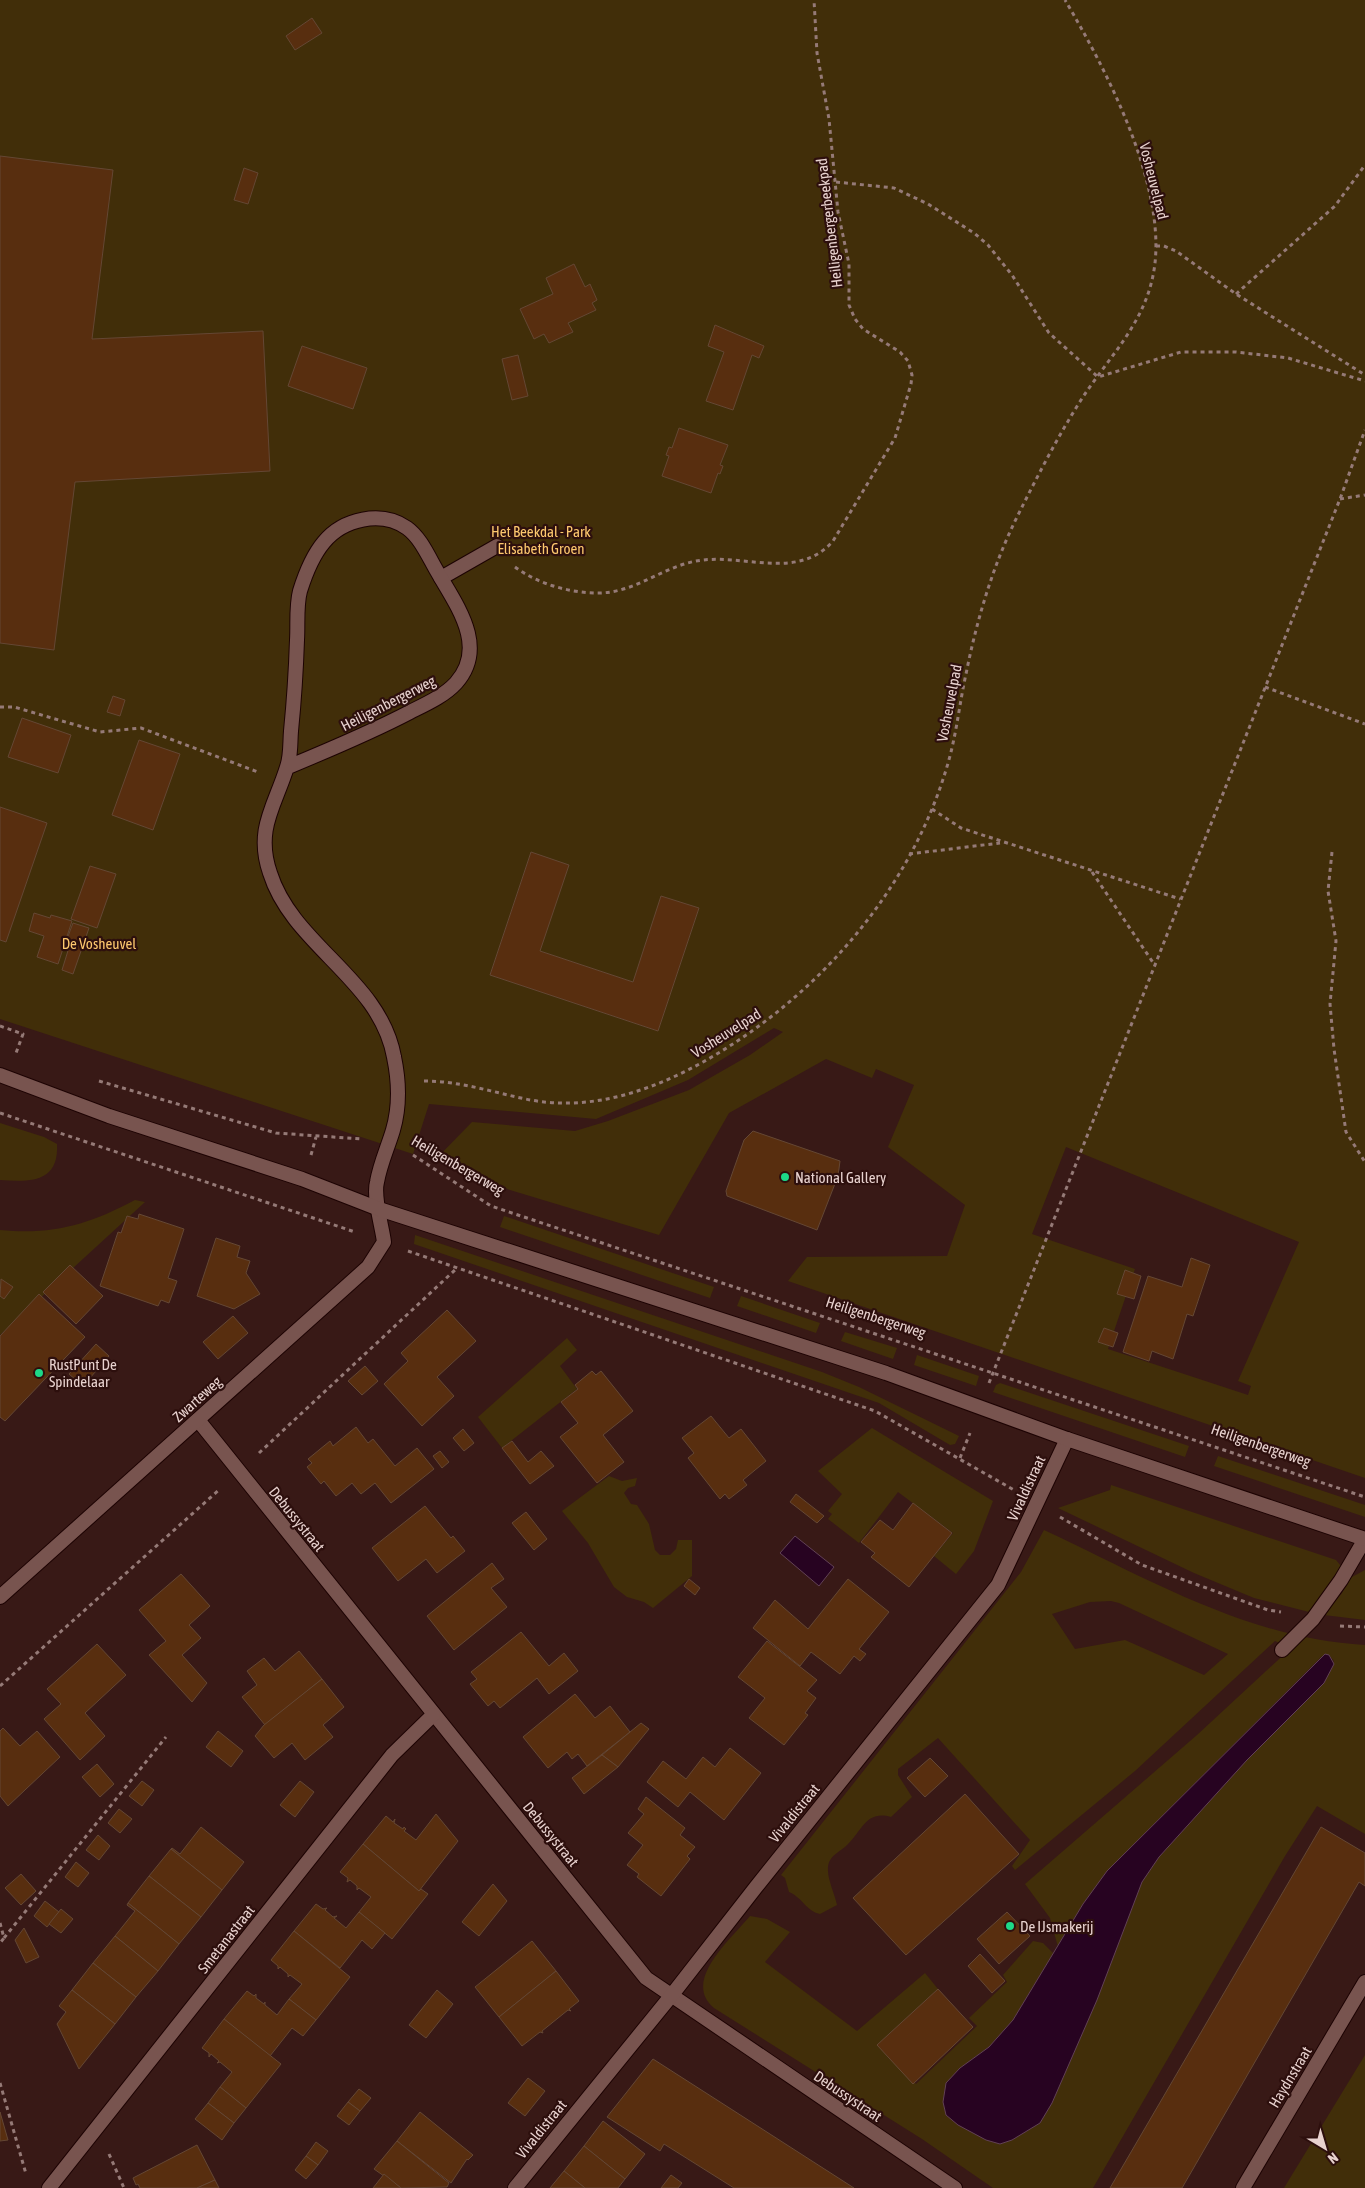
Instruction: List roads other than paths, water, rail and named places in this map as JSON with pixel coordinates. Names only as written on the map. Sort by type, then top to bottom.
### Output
[{"type":"street","name":"Heiligenbergerweg","points":[[288,766],[369,734],[436,699],[457,682],[470,657],[471,643],[467,626],[419,540],[404,526],[373,518],[356,521],[340,529],[324,542],[304,581],[299,596],[295,690],[288,766],[266,826],[265,846],[269,872],[280,896],[310,939],[337,964],[368,1000],[394,1053],[399,1096],[394,1126],[376,1185],[379,1209]]},
{"type":"street","points":[[441,578],[497,546]]},
{"type":"street","points":[[3,1076],[109,1116],[302,1179],[379,1209],[886,1373],[1067,1439],[1365,1539],[1342,1580],[1313,1619],[1282,1650]]},
{"type":"street","name":"Zwarteweg","points":[[0,1597],[368,1267],[384,1242],[379,1209]]},
{"type":"street","name":"Debussystraat","points":[[198,1420],[646,1978],[954,2188]]},
{"type":"street","name":"Vivaldistraat","points":[[515,2188],[671,1996],[998,1585],[1067,1439]]},
{"type":"street","name":"Smetanastraat","points":[[49,2188],[392,1754],[433,1715]]},
{"type":"street","name":"Haydnstraat","points":[[1243,2188],[1365,1982]]},
{"type":"place","name":"National Gallery","points":[[785,1177]]},
{"type":"place","name":"RustPunt De Spindelaar","points":[[39,1373]]},
{"type":"place","name":"De IJsmakerij","points":[[1010,1926]]},
{"type":"park label","name":"Het Beekdal - Park Elisabeth Groen","points":[[541,540]]},
{"type":"park label","name":"De Vosheuvel","points":[[99,943]]}]
